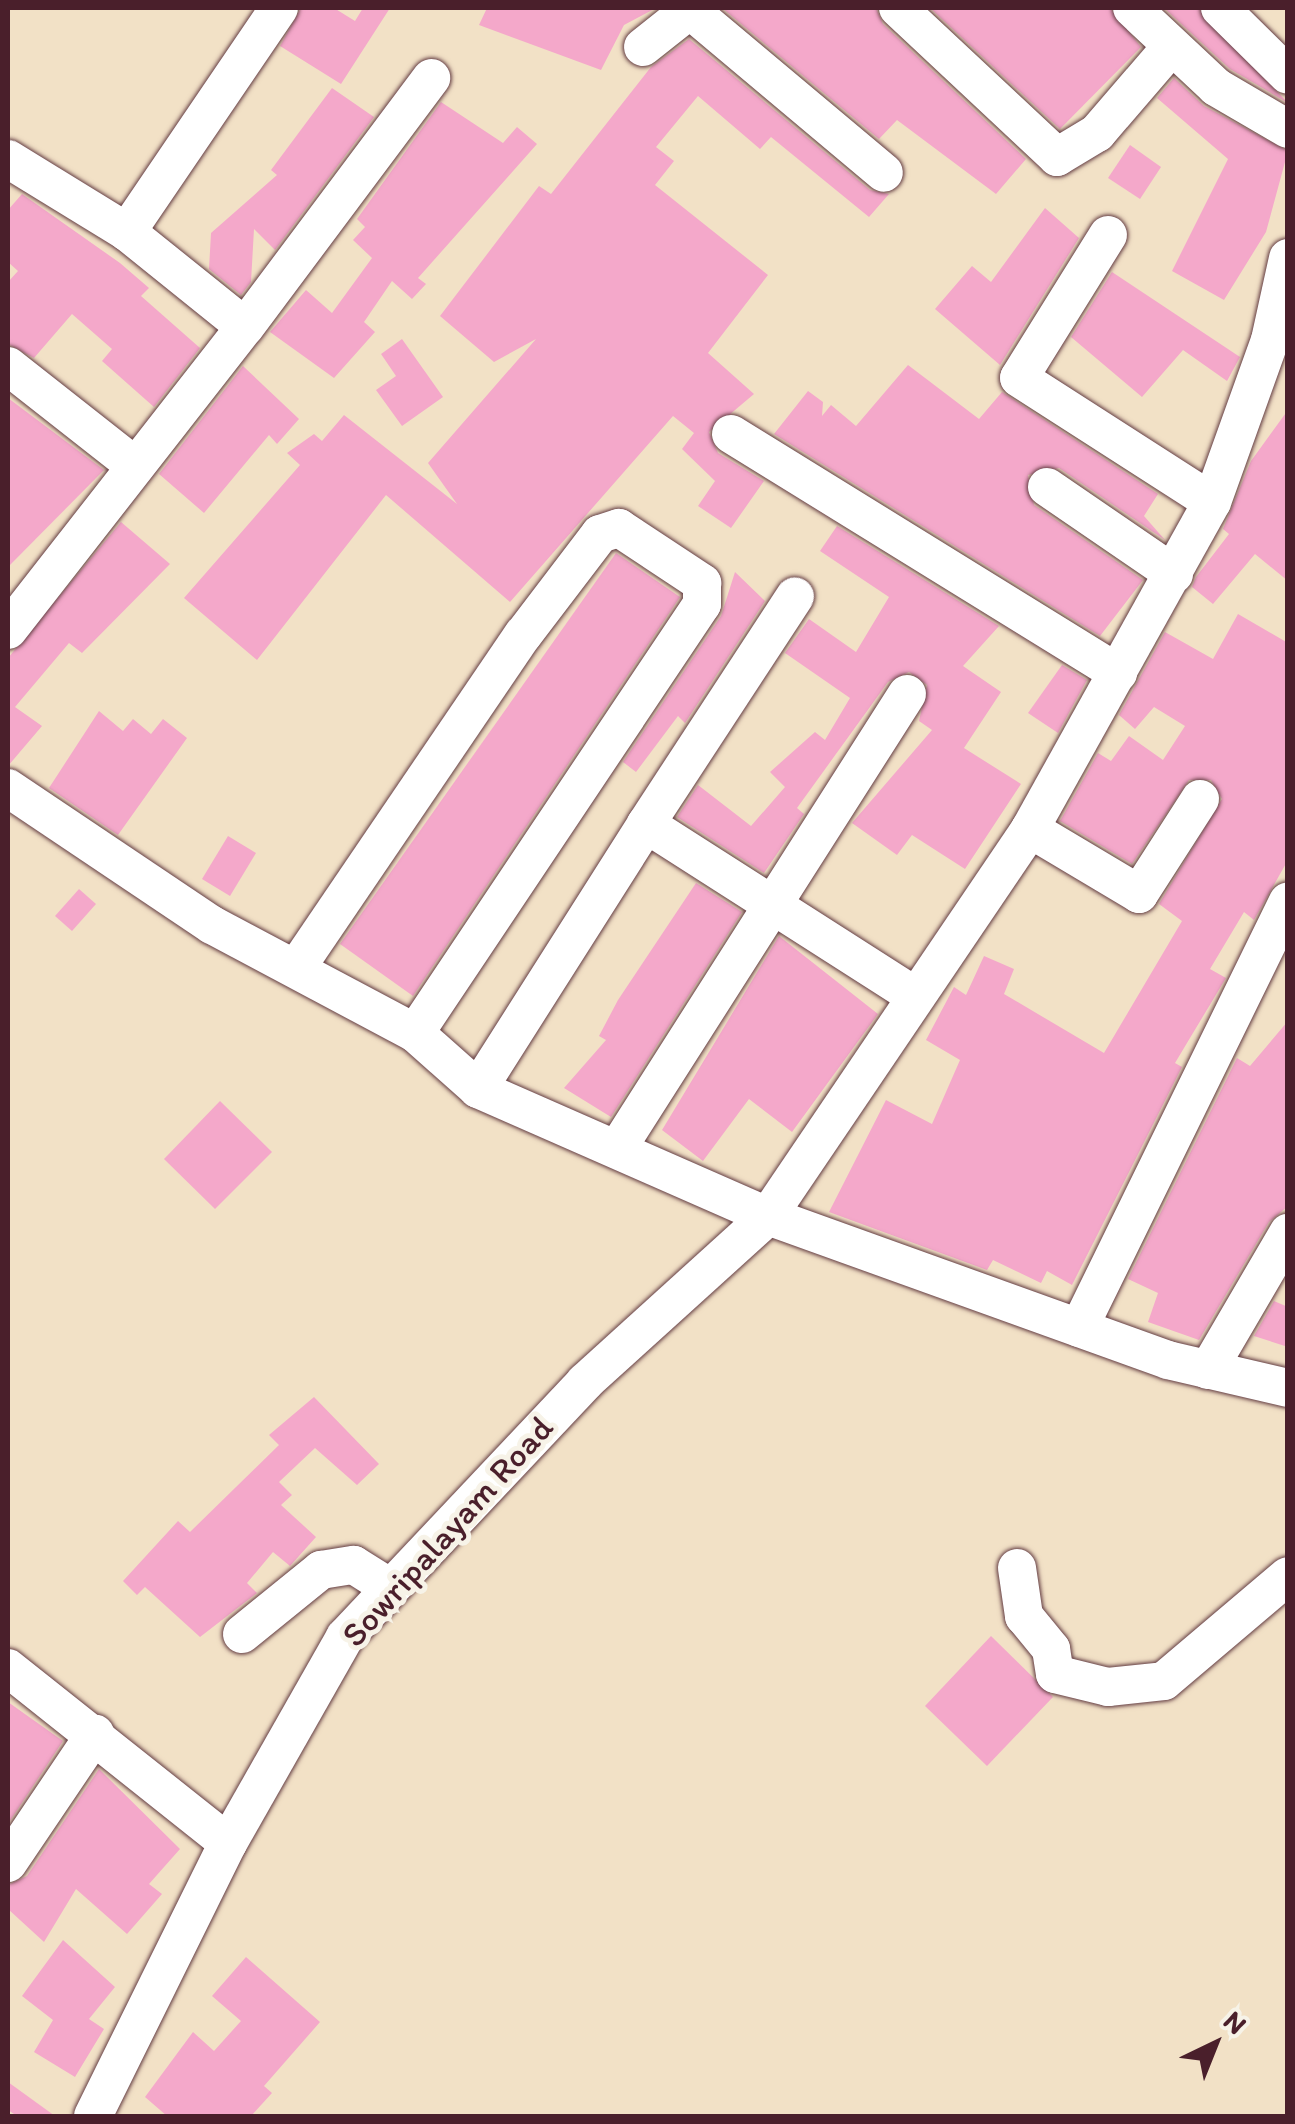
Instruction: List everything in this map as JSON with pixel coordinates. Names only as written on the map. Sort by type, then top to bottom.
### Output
[{"type":"street","points":[[127,232],[279,8]]},
{"type":"street","points":[[643,47],[691,8],[884,173]]},
{"type":"street","points":[[898,8],[1057,156],[1098,133],[1170,48]]},
{"type":"street","points":[[1132,8],[1170,48],[1288,129]]},
{"type":"street","points":[[1220,8],[1288,75]]},
{"type":"street","points":[[15,605],[136,466],[431,78]]},
{"type":"street","points":[[8,158],[127,232],[245,327]]},
{"type":"street","points":[[1108,235],[1019,378],[1212,502]]},
{"type":"street","name":"Sowripalayam Road","points":[[93,2116],[228,1843],[345,1638],[585,1382],[768,1216],[913,995],[1030,829],[1212,502],[1270,340],[1288,258]]},
{"type":"street","points":[[8,366],[136,466]]},
{"type":"street","points":[[731,434],[1118,673]]},
{"type":"street","points":[[1047,487],[1174,574]]},
{"type":"street","points":[[296,968],[523,635],[600,534],[618,528],[702,582],[702,604],[415,1033]]},
{"type":"street","points":[[478,1089],[795,596]]},
{"type":"street","points":[[619,1146],[908,694]]},
{"type":"street","points":[[8,788],[212,925],[415,1033],[478,1089],[619,1146],[768,1216],[1079,1328],[1208,1370],[1288,1388]]},
{"type":"street","points":[[1030,829],[1138,894],[1200,799]]},
{"type":"street","points":[[646,824],[913,995]]},
{"type":"street","points":[[1079,1328],[1288,902]]},
{"type":"street","points":[[1208,1370],[1288,1233]]},
{"type":"street","points":[[242,1634],[321,1570],[354,1565],[389,1587]]},
{"type":"street","points":[[1017,1568],[1024,1616],[1050,1649],[1054,1674],[1108,1687],[1164,1680],[1288,1576]]},
{"type":"street","points":[[8,1668],[228,1843]]},
{"type":"street","points":[[8,1862],[95,1734]]},
{"type":"building","points":[[301,8],[334,8],[355,21],[363,8],[390,8],[341,84],[280,46]]},
{"type":"building","points":[[487,8],[656,8],[624,25],[601,70],[479,25]]},
{"type":"building","points":[[722,8],[876,8],[883,24],[1026,159],[996,194],[897,120],[879,139]]},
{"type":"building","points":[[930,8],[1110,8],[1141,47],[1060,129]]},
{"type":"building","points":[[1164,8],[1198,8],[1288,103],[1230,69]]},
{"type":"building","points":[[689,39],[870,190],[889,194],[869,217],[771,137],[760,149],[698,96],[656,147],[674,161],[655,185],[768,275],[708,353],[754,394],[709,432],[718,453],[764,481],[731,528],[698,506],[715,481],[682,449],[694,433],[673,416],[510,602],[386,495],[257,660],[184,598],[300,465],[287,453],[314,434],[322,441],[344,415],[457,504],[428,463],[536,339],[494,362],[440,316],[539,186],[551,194],[651,67]]},
{"type":"building","points":[[1174,78],[1204,106],[1288,151],[1266,232],[1224,300],[1172,271],[1228,159],[1157,98]]},
{"type":"building","points":[[332,88],[374,117],[275,250],[254,229],[251,282],[241,295],[209,269],[211,233],[277,175],[271,170]]},
{"type":"building","points":[[441,102],[503,143],[517,127],[537,144],[418,278],[426,284],[412,299],[392,281],[364,322],[375,332],[334,378],[270,332],[306,290],[332,313],[372,258],[353,240],[365,227],[357,219]]},
{"type":"building","points":[[1130,145],[1161,167],[1140,199],[1108,178]]},
{"type":"building","points":[[22,194],[149,288],[141,296],[200,348],[154,407],[102,361],[112,349],[72,314],[34,358],[8,344],[8,282],[18,271],[8,262],[8,210]]},
{"type":"building","points":[[1045,208],[1079,238],[1000,365],[935,309],[972,266],[991,282]]},
{"type":"building","points":[[1112,272],[1240,357],[1227,381],[1183,350],[1142,397],[1071,337]]},
{"type":"building","points":[[402,339],[443,397],[402,426],[376,390],[396,376],[381,354]]},
{"type":"building","points":[[908,365],[979,419],[1002,392],[1158,494],[1144,516],[1165,540],[1059,468],[1028,475],[1034,505],[1143,580],[1100,636],[774,434],[808,391],[823,402],[822,416],[831,405],[856,426]]},
{"type":"building","points":[[243,366],[299,419],[277,444],[269,435],[204,513],[159,474]]},
{"type":"building","points":[[8,398],[104,470],[8,567]]},
{"type":"building","points":[[1288,410],[1288,581],[1255,554],[1213,604],[1192,587],[1229,534],[1223,529],[1251,461]]},
{"type":"building","points":[[121,522],[170,564],[82,653],[69,643],[15,707],[42,726],[8,766],[8,658]]},
{"type":"building","points":[[837,526],[999,626],[963,666],[1001,692],[964,748],[1021,784],[965,869],[912,835],[897,855],[852,823],[932,730],[919,721],[927,685],[909,672],[888,682],[797,808],[804,814],[764,873],[677,817],[698,785],[751,826],[785,787],[770,772],[815,732],[825,740],[850,698],[785,653],[809,619],[856,652],[889,597],[820,551]]},
{"type":"building","points":[[616,553],[680,597],[413,996],[340,944]]},
{"type":"building","points":[[735,572],[765,601],[685,723],[678,716],[636,772],[623,762],[721,616]]},
{"type":"building","points":[[1238,614],[1288,643],[1288,860],[1254,920],[1244,912],[1210,969],[1226,978],[1175,1063],[1182,1067],[1072,1285],[1047,1271],[1041,1283],[993,1260],[987,1270],[829,1212],[886,1100],[932,1124],[960,1060],[926,1040],[954,987],[966,995],[984,956],[1014,969],[1004,994],[1104,1053],[1182,921],[1159,904],[1222,799],[1211,780],[1189,780],[1132,864],[1060,821],[1098,753],[1111,761],[1129,736],[1163,760],[1185,726],[1154,707],[1135,729],[1119,715],[1165,632],[1213,659]]},
{"type":"building","points":[[1062,665],[1087,680],[1058,733],[1028,713]]},
{"type":"building","points":[[99,711],[123,731],[133,719],[151,734],[163,719],[187,738],[118,835],[49,788]]},
{"type":"building","points":[[228,836],[256,853],[230,896],[202,879]]},
{"type":"building","points":[[696,883],[742,912],[611,1117],[564,1088],[606,1040],[599,1036],[618,1000]]},
{"type":"building","points":[[79,889],[96,904],[72,931],[55,916]]},
{"type":"building","points":[[779,936],[878,1014],[792,1132],[749,1099],[703,1161],[662,1130]]},
{"type":"building","points":[[1288,1021],[1288,1206],[1269,1222],[1199,1340],[1148,1322],[1158,1293],[1128,1279],[1237,1058],[1250,1066]]},
{"type":"building","points":[[220,1101],[272,1152],[215,1209],[164,1159]]},
{"type":"building","points":[[1274,1301],[1288,1307],[1288,1347],[1254,1336]]},
{"type":"building","points":[[314,1397],[379,1464],[357,1485],[315,1448],[279,1482],[292,1495],[281,1505],[316,1537],[290,1566],[273,1552],[247,1583],[257,1593],[200,1637],[145,1587],[137,1595],[123,1581],[178,1521],[190,1532],[279,1445],[269,1435]]},
{"type":"building","points":[[991,1636],[1053,1697],[987,1766],[925,1706]]},
{"type":"building","points":[[8,1702],[63,1741],[8,1824]]},
{"type":"building","points":[[99,1769],[180,1849],[149,1884],[162,1894],[127,1934],[76,1889],[44,1942],[8,1909],[8,1885],[27,1876]]},
{"type":"building","points":[[63,1940],[115,1987],[89,2019],[104,2029],[75,2077],[34,2052],[53,2020],[22,1996]]},
{"type":"building","points":[[246,1957],[320,2022],[264,2086],[272,2093],[251,2116],[167,2116],[145,2097],[193,2032],[214,2051],[241,2021],[212,1996]]},
{"type":"building","points":[[8,2082],[55,2116],[17,2116],[8,2110]]}]
